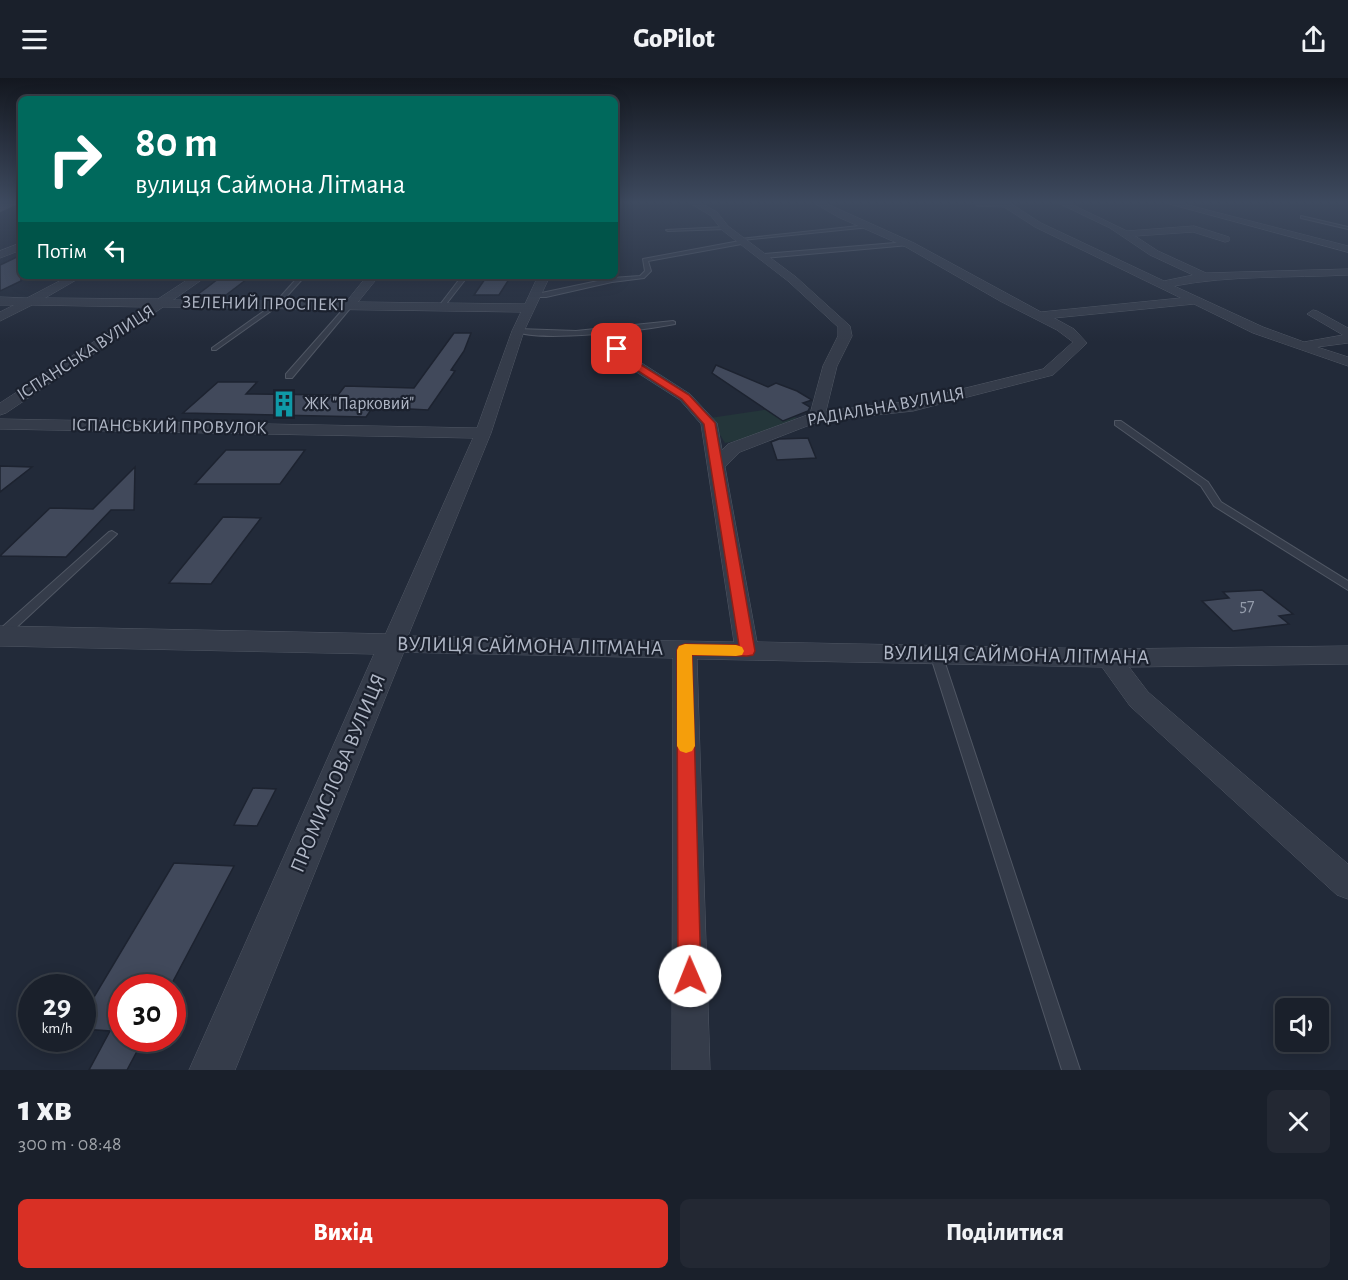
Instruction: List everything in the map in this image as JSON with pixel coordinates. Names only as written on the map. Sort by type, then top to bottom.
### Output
[{"type":"street","points":[[755,249],[844,327],[845,336],[824,376],[817,417]]},
{"type":"street","name":"РАДІАЛЬНА ВУЛИЦЯ","points":[[716,466],[734,448],[817,417],[913,406],[1048,372],[1080,343],[1078,338],[1070,333],[917,249]]},
{"type":"street","points":[[1090,249],[1258,330],[1348,362]]},
{"type":"street","points":[[1148,249],[1205,277]]},
{"type":"street","points":[[1165,284],[1205,277],[1348,272]]},
{"type":"street","points":[[0,317],[71,279]]},
{"type":"street","name":"ІСПАНСЬКА ВУЛИЦЯ","points":[[0,410],[197,279]]},
{"type":"street","points":[[349,306],[371,279]]},
{"type":"street","name":"ПРОМИСЛОВА ВУЛИЦЯ","points":[[212,1070],[483,433],[518,331],[542,279]]},
{"type":"street","points":[[1039,316],[1197,300]]},
{"type":"street","name":"ЗЕЛЕНИЙ ПРОСПЕКТ","points":[[0,301],[441,307],[531,302]]},
{"type":"street","points":[[1313,314],[1348,333]]},
{"type":"street","points":[[1303,346],[1328,340],[1348,339]]},
{"type":"street","points":[[617,349],[621,356],[685,397],[709,423],[747,651]]},
{"type":"street","name":"ІСПАНСЬКИЙ ПРОВУЛОК","points":[[0,424],[483,433]]},
{"type":"street","name":"ВУЛИЦЯ САЙМОНА ЛІТМАНА","points":[[0,636],[1109,658],[1348,655]]},
{"type":"street","points":[[685,650],[691,1070]]},
{"type":"street","points":[[1109,658],[1139,699],[1348,884]]},
{"type":"lane","points":[[531,302],[546,295],[612,280],[642,277],[648,271],[645,260],[700,249]]},
{"type":"lane","points":[[764,256],[844,249]]},
{"type":"lane","points":[[214,349],[276,305],[299,279]]},
{"type":"lane","points":[[441,307],[463,279]]},
{"type":"lane","points":[[290,376],[349,306]]},
{"type":"lane","points":[[518,331],[578,333],[674,323]]},
{"type":"lane","points":[[1118,423],[1205,484],[1217,504],[1348,586]]},
{"type":"lane","points":[[0,636],[112,534]]},
{"type":"lane","points":[[936,654],[1071,1070]]},
{"type":"shaded area","points":[[777,408],[797,418],[745,439],[725,443],[710,418]]},
{"type":"building","points":[[18,256],[18,279],[21,281],[0,291],[0,265]]},
{"type":"building","points":[[218,279],[247,279],[226,295],[197,295]]},
{"type":"building","points":[[485,279],[509,279],[499,295],[474,295]]},
{"type":"building","name":"ЖК \"Парковий\"","points":[[454,333],[471,333],[464,351],[451,370],[455,371],[428,410],[373,407],[366,417],[183,413],[218,382],[257,382],[246,394],[338,395],[345,386],[414,388]]},
{"type":"building","points":[[716,365],[768,387],[776,383],[797,391],[812,400],[803,403],[810,407],[808,411],[783,421],[712,373]]},
{"type":"building","points":[[808,438],[816,458],[777,460],[771,442],[779,439]]},
{"type":"building","points":[[226,450],[305,450],[280,484],[195,484]]},
{"type":"building","points":[[0,466],[32,467],[0,492]]},
{"type":"building","points":[[135,467],[134,510],[111,510],[66,557],[0,556],[50,508],[93,509]]},
{"type":"building","points":[[223,517],[261,518],[211,584],[169,583]]},
{"type":"building","points":[[1262,590],[1293,614],[1279,616],[1289,624],[1233,631],[1202,601],[1229,598],[1223,592]]},
{"type":"building","points":[[253,788],[276,789],[257,826],[234,825]]},
{"type":"building","points":[[174,863],[234,866],[177,974],[108,974],[108,1031],[96,1030],[96,994]]},
{"type":"building","points":[[108,1035],[108,1052],[137,1052],[127,1070],[89,1070]]},
{"type":"slow traffic","points":[[686,746],[685,650],[736,651]]},
{"type":"place","name":"ЖК \"Парковий\"","points":[[284,404]]},
{"type":"route","points":[[617,349],[621,356],[685,397],[709,423],[747,651],[685,650],[690,976]]}]
